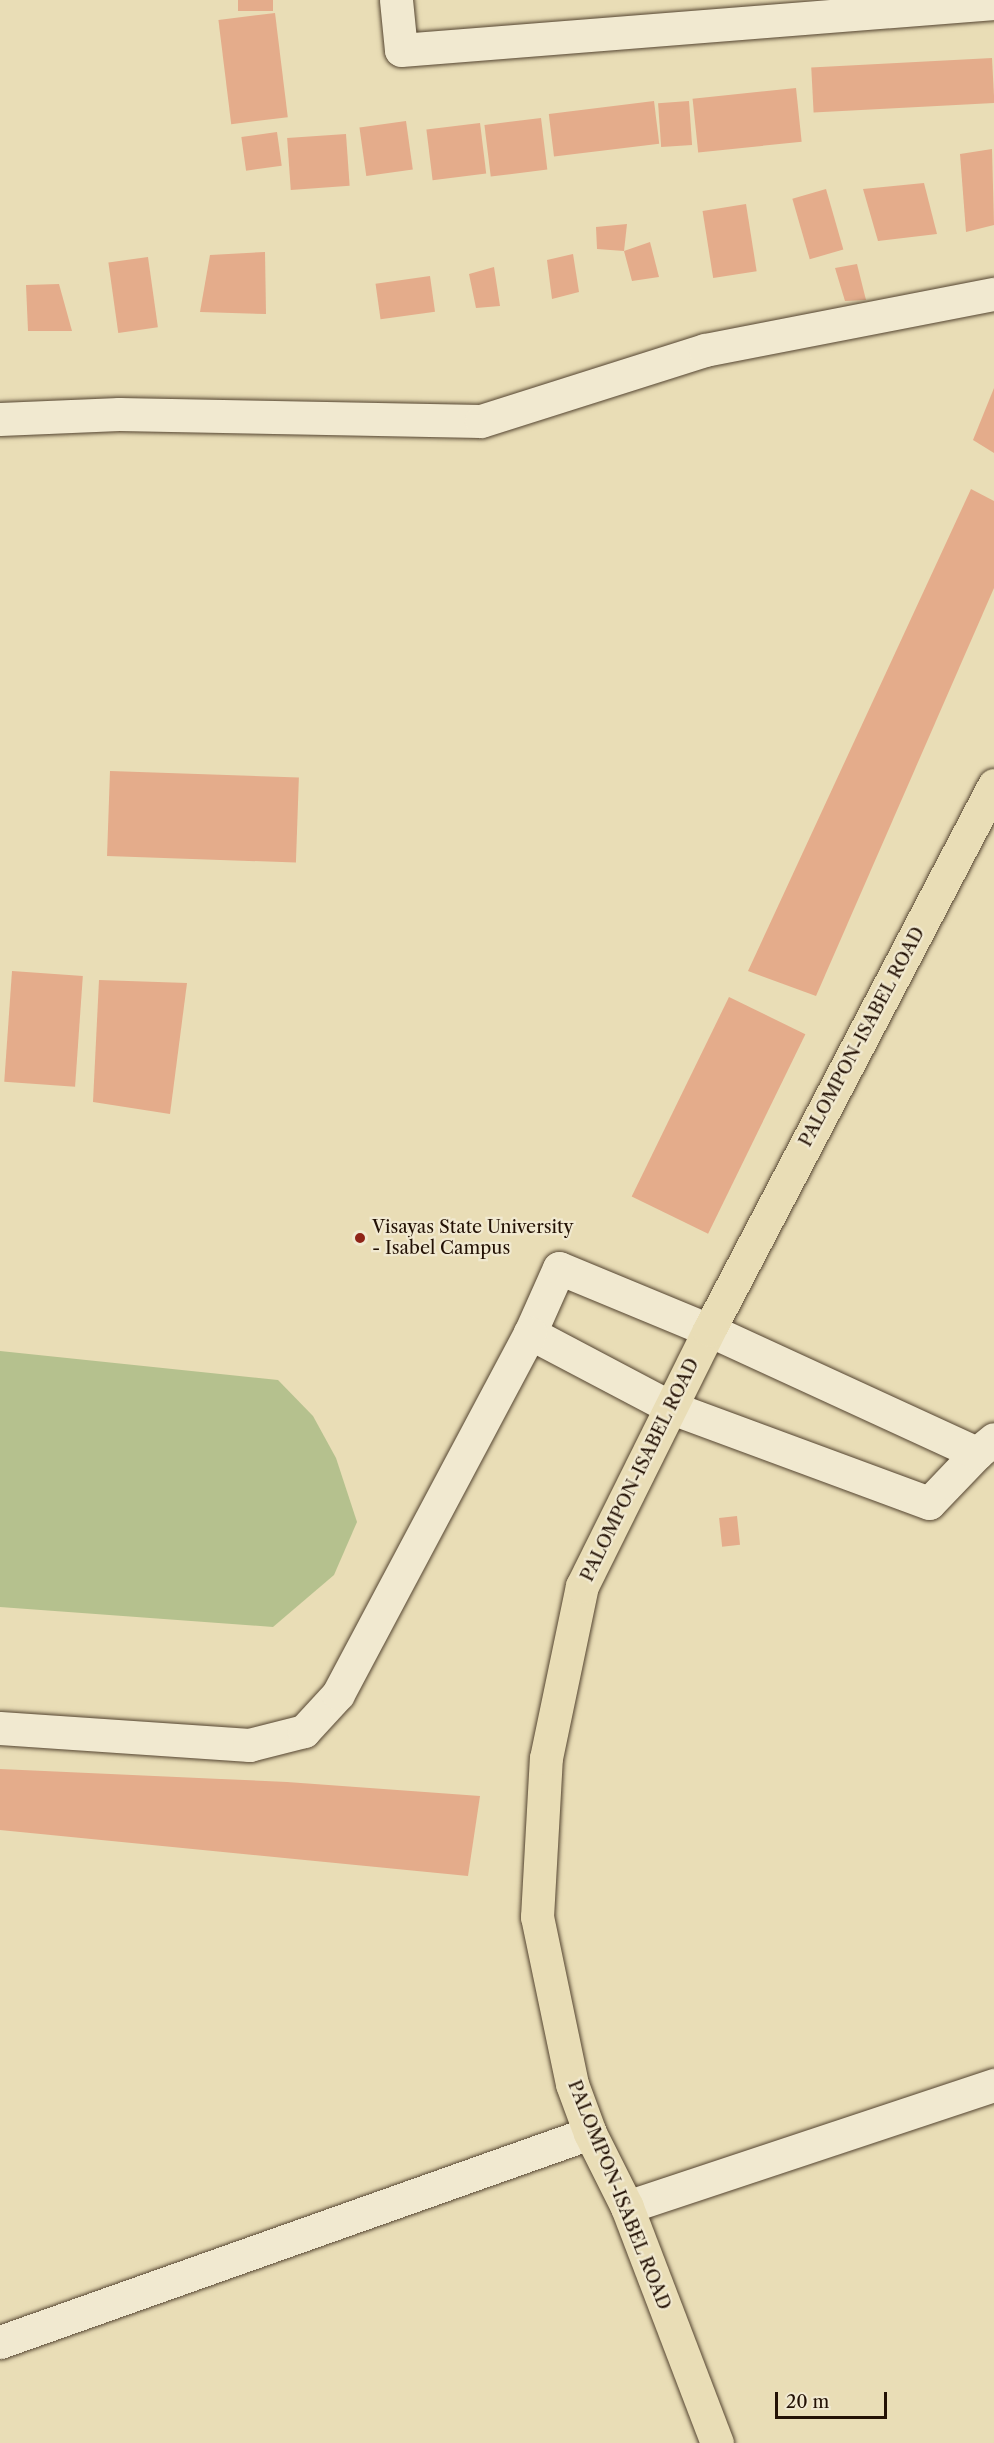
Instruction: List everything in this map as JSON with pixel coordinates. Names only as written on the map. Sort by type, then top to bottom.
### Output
[{"type":"highway","name":"PALOMPON-ISABEL ROAD","points":[[717,2443],[627,2207],[590,2133],[572,2084],[537,1917],[546,1758],[582,1586],[709,1330],[994,785]]},
{"type":"street","points":[[396,0],[401,50],[994,3]]},
{"type":"street","points":[[0,419],[119,414],[481,421],[705,350],[994,294]]},
{"type":"street","points":[[0,1728],[249,1745],[304,1731],[338,1694],[530,1333],[559,1268],[985,1446],[929,1503],[672,1408],[530,1333]]},
{"type":"street","points":[[627,2207],[994,2085]]},
{"type":"street","points":[[0,2342],[590,2133]]},
{"type":"green space","points":[[0,1351],[278,1380],[313,1416],[336,1458],[357,1522],[334,1575],[273,1627],[0,1607]]},
{"type":"building","points":[[238,0],[273,0],[273,11],[238,11]]},
{"type":"building","points":[[275,13],[288,117],[231,124],[218,20]]},
{"type":"building","points":[[992,58],[994,103],[814,112],[811,67]]},
{"type":"building","points":[[796,88],[802,142],[698,153],[693,99]]},
{"type":"building","points":[[654,101],[659,144],[554,157],[549,114]]},
{"type":"building","points":[[689,101],[692,145],[661,147],[658,103]]},
{"type":"building","points":[[541,118],[547,170],[491,177],[484,125]]},
{"type":"building","points":[[406,121],[413,170],[366,176],[359,128]]},
{"type":"building","points":[[480,123],[486,174],[433,180],[426,130]]},
{"type":"building","points":[[277,132],[282,166],[246,171],[241,137]]},
{"type":"building","points":[[346,134],[350,186],[291,190],[287,138]]},
{"type":"building","points":[[992,149],[994,225],[966,232],[960,154]]},
{"type":"building","points":[[924,183],[937,234],[878,241],[863,189]]},
{"type":"building","points":[[826,189],[843,250],[810,259],[792,199]]},
{"type":"building","points":[[746,204],[757,271],[713,278],[703,211]]},
{"type":"building","points":[[627,224],[624,251],[597,249],[596,227]]},
{"type":"building","points":[[650,242],[659,277],[632,281],[624,251]]},
{"type":"building","points":[[265,252],[266,314],[200,312],[210,255]]},
{"type":"building","points":[[573,254],[579,292],[552,299],[547,260]]},
{"type":"building","points":[[148,257],[158,327],[118,333],[108,263]]},
{"type":"building","points":[[857,264],[866,300],[845,301],[835,268]]},
{"type":"building","points":[[494,267],[500,306],[476,308],[469,274]]},
{"type":"building","points":[[430,276],[435,312],[381,319],[376,284]]},
{"type":"building","points":[[59,284],[72,331],[28,331],[26,285]]},
{"type":"building","points":[[994,388],[994,453],[973,440]]},
{"type":"building","points":[[971,489],[994,501],[994,588],[816,996],[748,971]]},
{"type":"building","points":[[110,771],[299,778],[296,863],[107,856]]},
{"type":"building","points":[[12,971],[83,976],[75,1087],[4,1082]]},
{"type":"building","points":[[99,980],[187,983],[170,1114],[93,1102]]},
{"type":"building","points":[[729,997],[805,1034],[708,1234],[632,1197]]},
{"type":"building","points":[[737,1516],[740,1545],[722,1547],[719,1518]]},
{"type":"building","points":[[0,1769],[287,1782],[480,1796],[468,1876],[0,1830]]},
{"type":"place","name":"Visayas State University - Isabel Campus","points":[[360,1238]]}]
